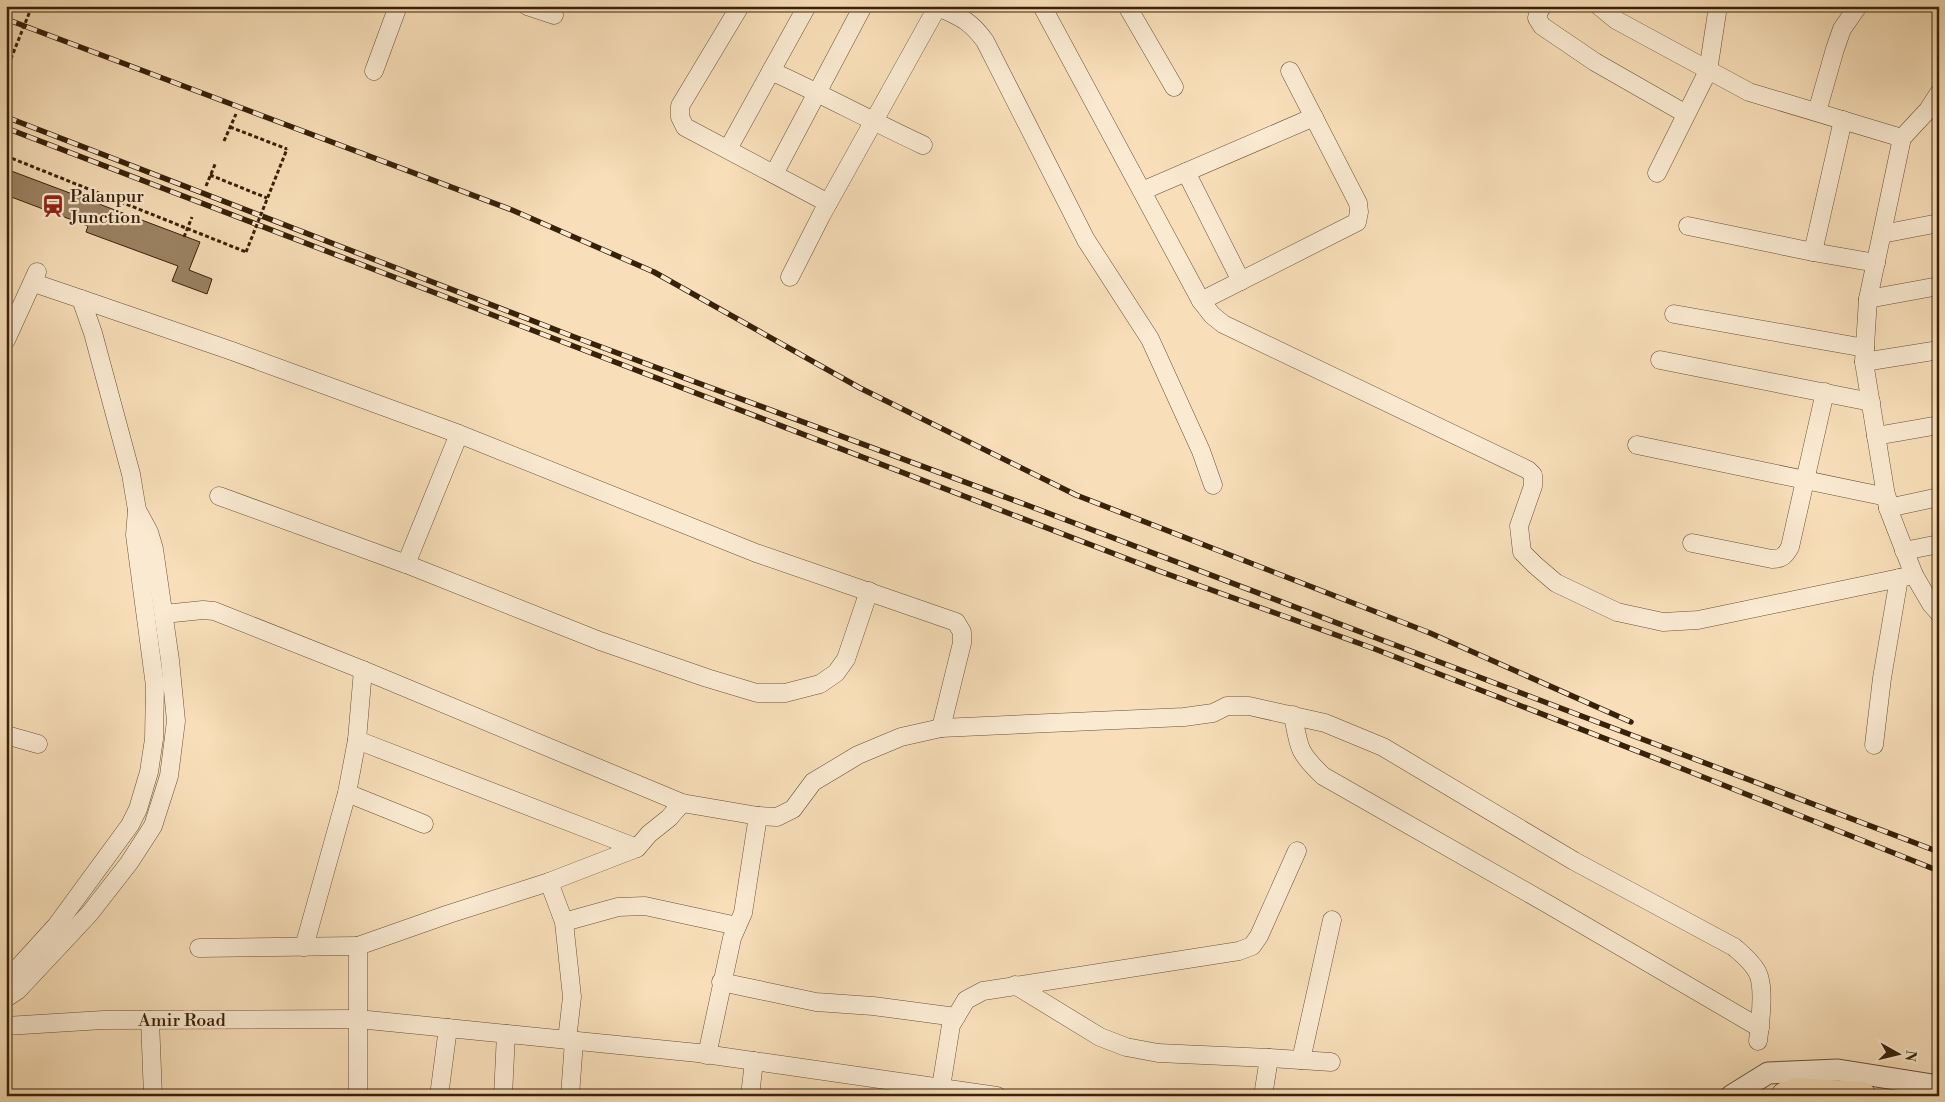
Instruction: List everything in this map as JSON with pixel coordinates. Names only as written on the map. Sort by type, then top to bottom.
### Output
[{"type":"main road","points":[[1785,1096],[1797,1092],[1862,1096]]},
{"type":"street","points":[[374,70],[398,6]]},
{"type":"street","points":[[527,6],[554,15]]},
{"type":"street","points":[[740,6],[680,106],[680,117],[685,127],[828,203]]},
{"type":"street","points":[[728,150],[807,6]]},
{"type":"street","points":[[774,174],[863,6]]},
{"type":"street","points":[[790,277],[828,203],[934,13],[936,6],[964,19],[974,26],[985,41],[1086,240],[1150,339],[1201,451],[1213,485]]},
{"type":"street","points":[[1042,6],[1201,301],[1212,315],[1223,324],[1528,470],[1533,475],[1533,486],[1518,526],[1522,552],[1556,583],[1617,612],[1663,622],[1698,620],[1906,577]]},
{"type":"street","points":[[1128,6],[1174,88]]},
{"type":"street","points":[[1543,6],[1537,18],[1542,26],[1595,62],[1686,114]]},
{"type":"street","points":[[1599,6],[1616,20],[1748,92],[1902,138]]},
{"type":"street","points":[[1657,173],[1708,71],[1718,6]]},
{"type":"street","points":[[1818,112],[1842,29],[1858,6]]},
{"type":"street","points":[[770,71],[818,92],[873,122],[922,145]]},
{"type":"street","points":[[1201,301],[1357,222],[1358,203],[1290,71]]},
{"type":"street","points":[[1874,745],[1882,678],[1906,577],[1904,551],[1887,502],[1871,402],[1865,355],[1868,299],[1902,138],[1934,110],[1939,93]]},
{"type":"street","points":[[1142,191],[1314,117]]},
{"type":"street","points":[[1813,252],[1844,120]]},
{"type":"street","points":[[1186,172],[1241,281]]},
{"type":"street","points":[[1882,234],[1939,224]]},
{"type":"street","points":[[1688,226],[1876,263]]},
{"type":"street","points":[[6,340],[36,277],[81,299],[232,351],[459,434],[756,553],[956,622],[962,632],[962,643],[941,728]]},
{"type":"street","points":[[1868,299],[1939,286]]},
{"type":"street","points":[[6,981],[56,926],[130,825],[138,809],[149,772],[154,739],[155,686],[136,536],[137,510],[131,474],[114,406],[81,299]]},
{"type":"street","points":[[1674,314],[1865,355],[1939,350]]},
{"type":"street","points":[[1660,360],[1871,402]]},
{"type":"street","points":[[1692,543],[1772,560],[1785,556],[1790,547],[1825,392]]},
{"type":"street","points":[[1876,436],[1939,425]]},
{"type":"street","points":[[406,564],[459,434]]},
{"type":"street","points":[[1637,445],[1805,480],[1887,502],[1939,497]]},
{"type":"street","points":[[219,496],[406,564],[600,641],[757,693],[785,693],[794,691],[820,684],[836,673],[846,659],[869,591]]},
{"type":"street","points":[[6,998],[18,990],[90,913],[129,863],[153,826],[169,776],[176,721],[164,614],[150,532],[137,510]]},
{"type":"street","points":[[1904,551],[1939,544]]},
{"type":"street","points":[[1906,577],[1939,613]]},
{"type":"street","points":[[164,614],[203,610],[214,611],[363,670],[682,803],[758,816],[777,817],[793,809],[813,782],[858,755],[900,737],[941,728],[1184,718],[1249,706],[1293,715],[1325,723],[1383,747],[1574,861],[1734,947],[1758,972],[1762,1004],[1759,1035],[1538,898],[1323,776],[1308,762],[1298,747],[1293,715]]},
{"type":"street","points":[[304,947],[347,793],[357,740],[363,670]]},
{"type":"street","points":[[6,735],[38,744]]},
{"type":"street","points":[[357,740],[637,848]]},
{"type":"street","points":[[347,793],[424,824]]},
{"type":"street","points":[[199,948],[358,946],[549,882],[637,848],[682,803]]},
{"type":"street","points":[[707,1055],[721,982],[732,938],[742,913],[758,816]]},
{"type":"street","points":[[941,1087],[950,1025],[966,1000],[983,991],[1239,951],[1252,946],[1259,936],[1297,851]]},
{"type":"street","points":[[549,882],[564,922],[572,997],[570,1096]]},
{"type":"street","points":[[564,922],[618,907],[645,906],[737,926]]},
{"type":"street","points":[[1301,1060],[1332,920]]},
{"type":"street","points":[[358,946],[358,1096]]},
{"type":"street","points":[[721,982],[816,1002],[873,1006],[956,1017]]},
{"type":"street","points":[[1015,985],[1100,1038],[1126,1047],[1158,1053],[1332,1062]]},
{"type":"street","name":"Amir Road","points":[[6,1026],[104,1020],[358,1019],[707,1055],[997,1096]]},
{"type":"street","points":[[150,1020],[153,1096]]},
{"type":"street","points":[[439,1096],[448,1028]]},
{"type":"street","points":[[503,1096],[506,1034]]},
{"type":"street","points":[[1263,1096],[1269,1058]]},
{"type":"street","points":[[750,1096],[754,1061]]},
{"type":"street","points":[[1731,1096],[1768,1073],[1838,1070],[1939,1086]]},
{"type":"path","points":[[6,71],[32,6]]},
{"type":"path","points":[[224,141],[236,114]]},
{"type":"path","points":[[6,156],[246,252],[288,149],[230,127]]},
{"type":"path","points":[[206,186],[216,162]]},
{"type":"path","points":[[210,175],[268,198]]},
{"type":"path","points":[[184,237],[192,217]]},
{"type":"building","points":[[6,169],[200,242],[189,270],[212,279],[207,294],[172,281],[178,266],[86,232],[88,226],[6,195]]},
{"type":"railway","points":[[6,19],[512,210],[654,272],[860,388],[1076,495],[1430,633],[1631,722]]},
{"type":"railway","points":[[6,117],[577,338],[1032,507],[1939,852]]},
{"type":"railway","points":[[6,128],[1159,571],[1375,649],[1939,871]]},
{"type":"place","name":"Palanpur Junction","points":[[53,206]]}]
